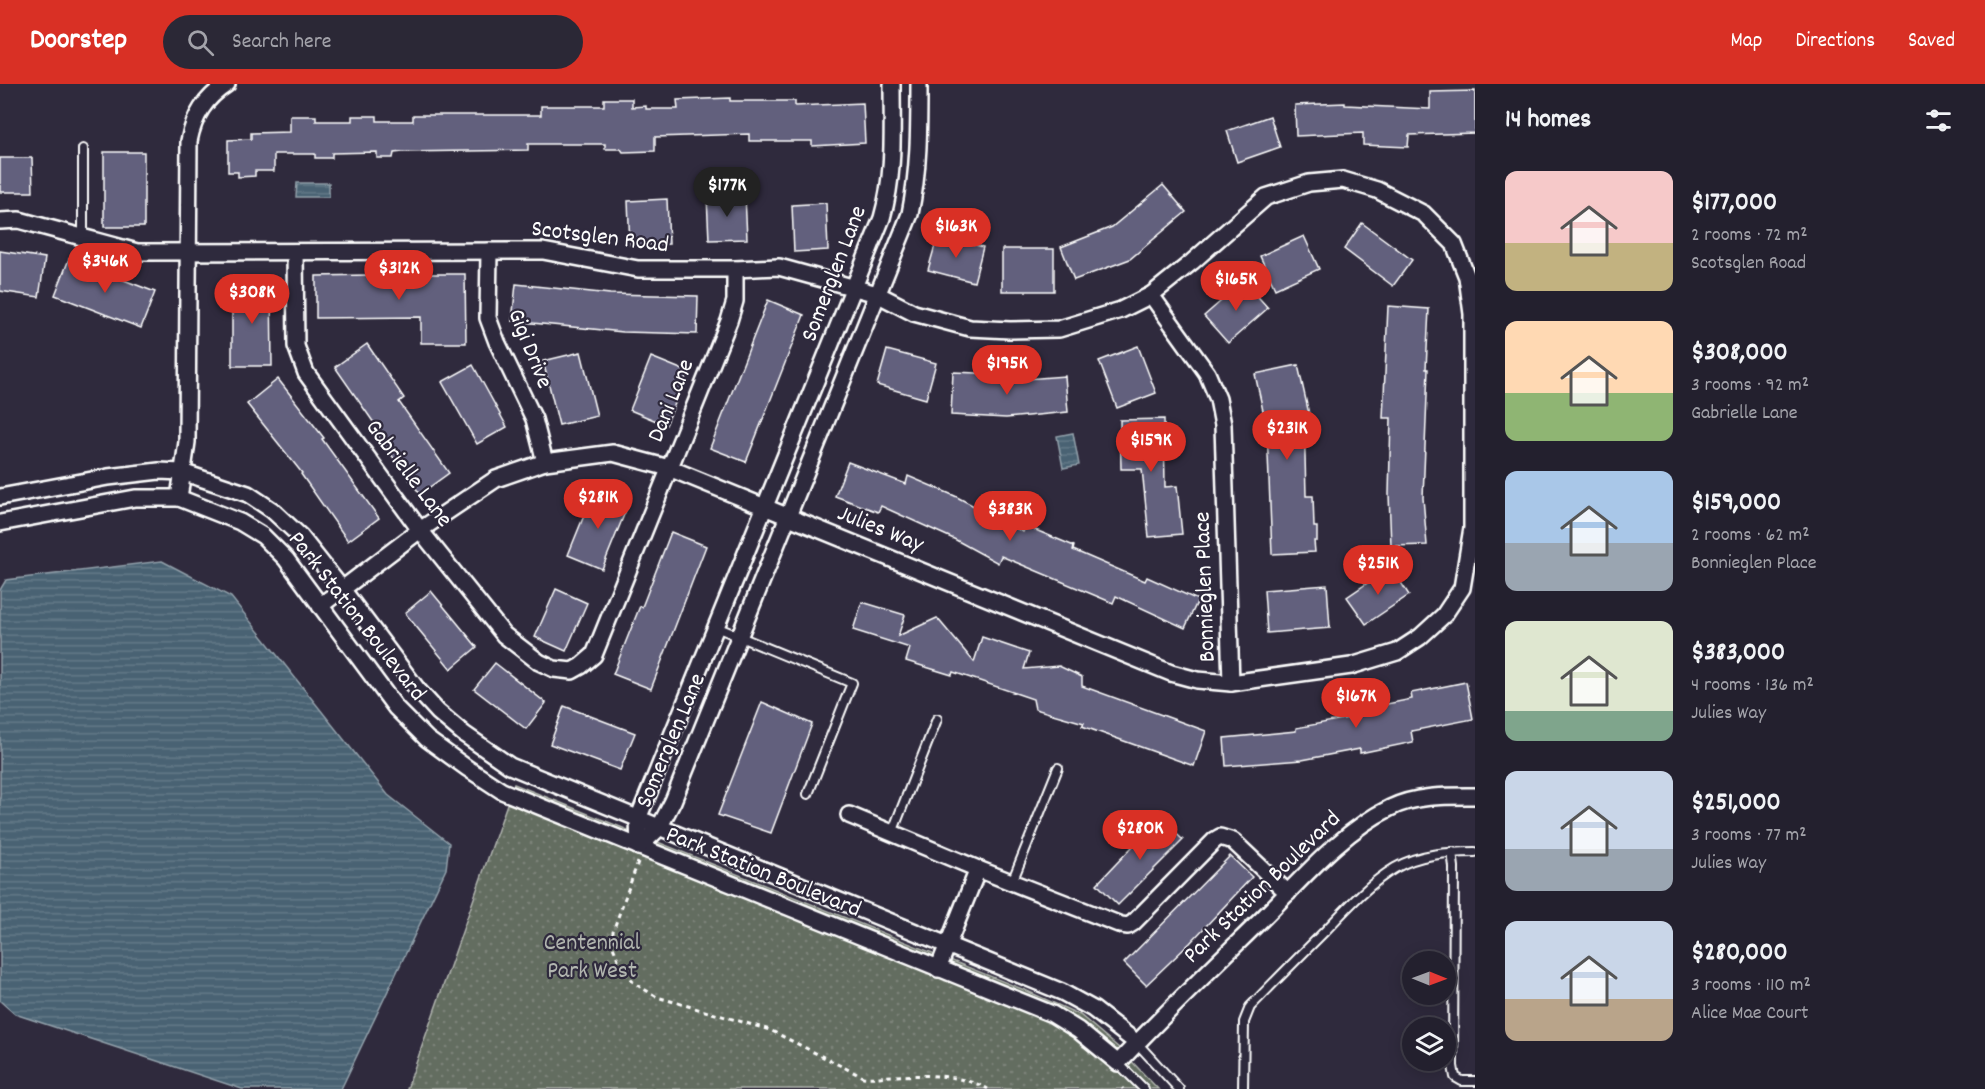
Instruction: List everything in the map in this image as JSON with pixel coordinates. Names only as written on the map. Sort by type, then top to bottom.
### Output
[{"type":"street","points":[[179,498],[187,442],[189,141],[191,129],[202,106],[226,84]]},
{"type":"street","name":"Somerglen Lane","points":[[639,847],[638,819],[882,218],[889,193],[892,168],[892,84]]},
{"type":"street","name":"Somerglen Lane","points":[[639,847],[659,828],[673,801],[910,214],[916,185],[919,84]]},
{"type":"street","name":"Scotsglen Road","points":[[0,221],[19,220],[137,252],[543,251],[638,269],[779,267],[877,294],[914,313],[970,328],[1059,329],[1121,310],[1150,295],[1192,262],[1266,197],[1309,183],[1343,180],[1377,190],[1424,214],[1454,244],[1467,277],[1472,314],[1472,528],[1462,588],[1444,615]]},
{"type":"street","name":"Gigi Drive","points":[[489,251],[488,318],[534,419],[545,462]]},
{"type":"street","name":"Gabrielle Lane","points":[[295,252],[296,346],[306,373],[420,530],[504,635],[539,662],[554,669],[572,671]]},
{"type":"street","name":"Dani Lane","points":[[572,671],[594,655],[729,321],[735,301],[735,269]]},
{"type":"street","name":"Bonnieglen Place","points":[[1150,295],[1207,373],[1218,399],[1223,425],[1231,683]]},
{"type":"street","name":"Julies Way","points":[[320,606],[420,530],[496,479],[545,462],[613,453],[669,468],[1171,673],[1197,680],[1231,683],[1351,666],[1397,652],[1420,637],[1444,615]]},
{"type":"street","name":"Park Station Boulevard","points":[[0,497],[108,477],[159,471],[182,472],[248,494],[272,510],[300,536],[417,689],[438,712],[464,734],[510,766],[1062,992],[1093,1009],[1137,1043]]},
{"type":"street","name":"Park Station Boulevard","points":[[0,523],[135,498],[179,498],[240,522],[263,536],[286,560],[396,708],[427,739],[502,791],[1052,1014],[1078,1030],[1118,1063],[1288,893],[1364,822],[1392,807],[1426,797],[1475,796]]},
{"type":"street","points":[[849,815],[1121,925],[1128,926],[1133,923],[1215,840],[1221,837],[1233,841],[1288,893]]},
{"type":"street","points":[[938,969],[978,869]]},
{"type":"lane","points":[[83,149],[83,237]]},
{"type":"lane","points":[[716,627],[852,683],[808,794]]},
{"type":"lane","points":[[892,833],[937,719]]},
{"type":"lane","points":[[1012,882],[1058,768]]},
{"type":"lane","points":[[1243,1089],[1244,1022],[1250,1007],[1374,883],[1396,868],[1412,861],[1452,852],[1475,852]]},
{"type":"lane","points":[[1452,852],[1454,867],[1453,1066],[1455,1077],[1462,1081],[1475,1081]]},
{"type":"lane","points":[[1137,1043],[1179,1089]]},
{"type":"lane","points":[[1118,1063],[1144,1089]]},
{"type":"path","points":[[639,847],[638,865],[613,931],[613,947],[622,969],[634,983],[657,997],[770,1030],[863,1077],[964,1078],[988,1089]]},
{"type":"green space","name":"Centennial Park West","points":[[514,784],[1027,991],[1080,1015],[1119,1048],[1158,1089],[407,1089]]},
{"type":"water","points":[[297,183],[329,183],[329,197],[296,197]]},
{"type":"water","points":[[1073,433],[1079,465],[1063,468],[1057,436]]},
{"type":"water","points":[[162,561],[231,597],[388,795],[449,843],[446,869],[341,1089],[242,1089],[15,1014],[0,1001],[0,590],[6,580]]},
{"type":"building","points":[[1475,91],[1475,133],[1409,135],[1408,147],[1363,145],[1363,133],[1296,136],[1295,105],[1345,103],[1345,105],[1430,109],[1430,92]]},
{"type":"building","points":[[730,98],[730,101],[795,101],[795,106],[863,103],[865,143],[812,146],[812,141],[749,141],[749,134],[655,137],[655,151],[623,152],[621,149],[605,149],[605,144],[528,144],[528,150],[403,152],[394,153],[393,158],[377,158],[377,152],[332,153],[332,158],[315,158],[315,154],[274,154],[274,171],[255,171],[255,176],[238,177],[238,172],[228,172],[228,140],[251,139],[251,133],[290,132],[290,116],[316,116],[316,121],[352,121],[352,116],[377,116],[377,121],[413,121],[413,115],[541,115],[541,106],[604,106],[604,99],[632,99],[632,107],[646,106],[646,109],[678,109],[677,100]]},
{"type":"building","points":[[1270,116],[1280,147],[1237,162],[1227,131]]},
{"type":"building","points":[[104,152],[144,152],[144,227],[104,227]]},
{"type":"building","points":[[0,158],[32,158],[33,192],[0,192]]},
{"type":"building","points":[[1163,185],[1186,212],[1130,259],[1074,280],[1061,247],[1112,227]]},
{"type":"building","points":[[745,195],[747,239],[709,240],[707,197]]},
{"type":"building","points":[[667,199],[669,244],[630,245],[628,201]]},
{"type":"building","points":[[826,203],[828,250],[794,252],[792,205]]},
{"type":"building","points":[[1362,223],[1412,260],[1393,286],[1344,249]]},
{"type":"building","points":[[938,235],[983,247],[974,282],[928,270]]},
{"type":"building","points":[[1304,236],[1319,269],[1275,289],[1260,256]]},
{"type":"building","points":[[1002,249],[1054,249],[1054,291],[1002,291]]},
{"type":"building","points":[[0,251],[45,258],[39,297],[0,291]]},
{"type":"building","points":[[69,259],[155,292],[141,328],[55,295]]},
{"type":"building","points":[[465,274],[466,343],[421,343],[421,317],[316,318],[316,276]]},
{"type":"building","points":[[1244,281],[1268,308],[1228,343],[1204,316]]},
{"type":"building","points":[[271,284],[272,366],[232,366],[232,285]]},
{"type":"building","points":[[516,284],[610,294],[698,296],[697,334],[623,332],[512,321]]},
{"type":"building","points":[[768,300],[804,315],[746,462],[710,448]]},
{"type":"building","points":[[1388,306],[1429,309],[1423,498],[1427,545],[1391,546],[1389,494],[1391,418],[1383,418]]},
{"type":"building","points":[[367,344],[404,398],[399,402],[449,473],[420,494],[377,435],[381,433],[335,367]]},
{"type":"building","points":[[1138,346],[1156,393],[1117,408],[1099,361]]},
{"type":"building","points":[[887,350],[936,363],[926,399],[877,385]]},
{"type":"building","points":[[581,352],[597,416],[559,425],[543,361]]},
{"type":"building","points":[[651,357],[688,372],[666,425],[630,410]]},
{"type":"building","points":[[473,365],[507,427],[477,444],[442,382]]},
{"type":"building","points":[[1298,365],[1309,414],[1304,415],[1306,496],[1313,496],[1317,541],[1314,541],[1315,552],[1272,554],[1267,429],[1255,374]]},
{"type":"building","points":[[953,372],[1000,374],[1000,381],[1065,376],[1068,412],[1006,418],[951,415]]},
{"type":"building","points":[[278,379],[324,438],[322,439],[379,518],[348,541],[302,473],[247,404]]},
{"type":"building","points":[[1164,419],[1165,487],[1177,486],[1182,534],[1149,537],[1142,469],[1121,469],[1120,420]]},
{"type":"building","points":[[848,462],[906,484],[908,476],[955,496],[1023,532],[1026,526],[1074,546],[1073,550],[1145,581],[1147,577],[1198,600],[1185,628],[1116,596],[1113,603],[1001,556],[998,563],[956,540],[881,506],[878,512],[835,496]]},
{"type":"building","points":[[594,491],[628,505],[602,569],[568,555]]},
{"type":"building","points":[[671,532],[706,546],[651,689],[613,674]]},
{"type":"building","points":[[1391,567],[1409,595],[1366,624],[1347,597]]},
{"type":"building","points":[[1327,585],[1330,628],[1267,633],[1264,590]]},
{"type":"building","points":[[556,589],[587,603],[566,651],[535,637]]},
{"type":"building","points":[[431,591],[477,647],[451,669],[405,613]]},
{"type":"building","points":[[862,602],[905,615],[898,636],[937,618],[974,662],[982,637],[1029,653],[1024,669],[1059,666],[1082,677],[1082,686],[1206,731],[1194,766],[1082,726],[1084,723],[1035,709],[1033,699],[953,672],[952,675],[906,661],[910,648],[853,630]]},
{"type":"building","points":[[495,663],[546,703],[526,729],[474,689]]},
{"type":"building","points":[[1466,682],[1473,719],[1411,731],[1413,742],[1360,753],[1360,749],[1302,760],[1226,766],[1224,738],[1296,731],[1296,728],[1354,717],[1352,711],[1412,699],[1411,693]]},
{"type":"building","points":[[762,702],[812,724],[771,833],[718,815]]},
{"type":"building","points":[[564,706],[635,733],[620,770],[550,744]]},
{"type":"building","points":[[1161,819],[1183,840],[1118,905],[1097,884]]},
{"type":"building","points":[[1230,856],[1252,877],[1190,943],[1146,985],[1124,963]]}]
